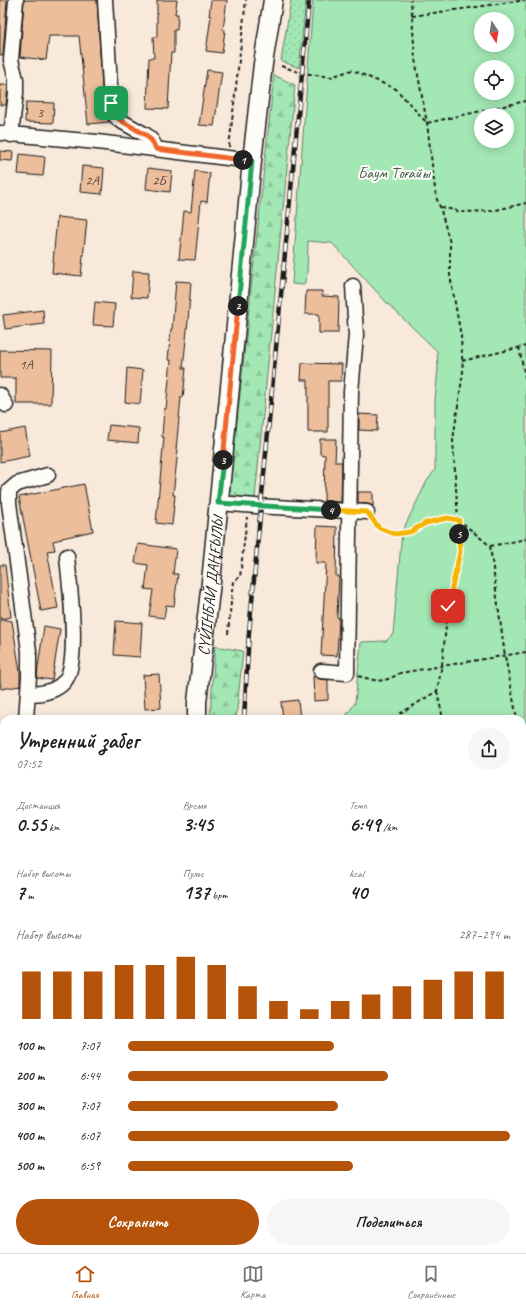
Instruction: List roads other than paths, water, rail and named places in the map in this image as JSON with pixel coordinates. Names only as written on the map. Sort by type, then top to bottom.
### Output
[{"type":"main road","name":"СҮЙІНБАЙ ДАҢҒЫЛЫ","points":[[197,715],[197,702],[211,582],[252,161],[263,64],[273,0]]},
{"type":"street","points":[[16,0],[12,60],[16,79],[16,93],[6,134],[97,142],[252,161]]},
{"type":"street","points":[[105,0],[112,112],[120,120],[146,135],[152,141],[156,149]]},
{"type":"street","points":[[321,671],[347,672],[351,392],[356,335],[353,286]]},
{"type":"street","points":[[26,715],[30,677],[28,651],[9,503],[9,491],[17,484],[48,475]]},
{"type":"street","points":[[218,503],[367,512]]},
{"type":"street","points":[[28,694],[41,694],[54,690],[65,682],[70,669],[74,649],[67,556]]},
{"type":"railway","points":[[244,715],[249,632],[309,0]]},
{"type":"park label","name":"Баум Тоғайы","points":[[394,172]]}]
